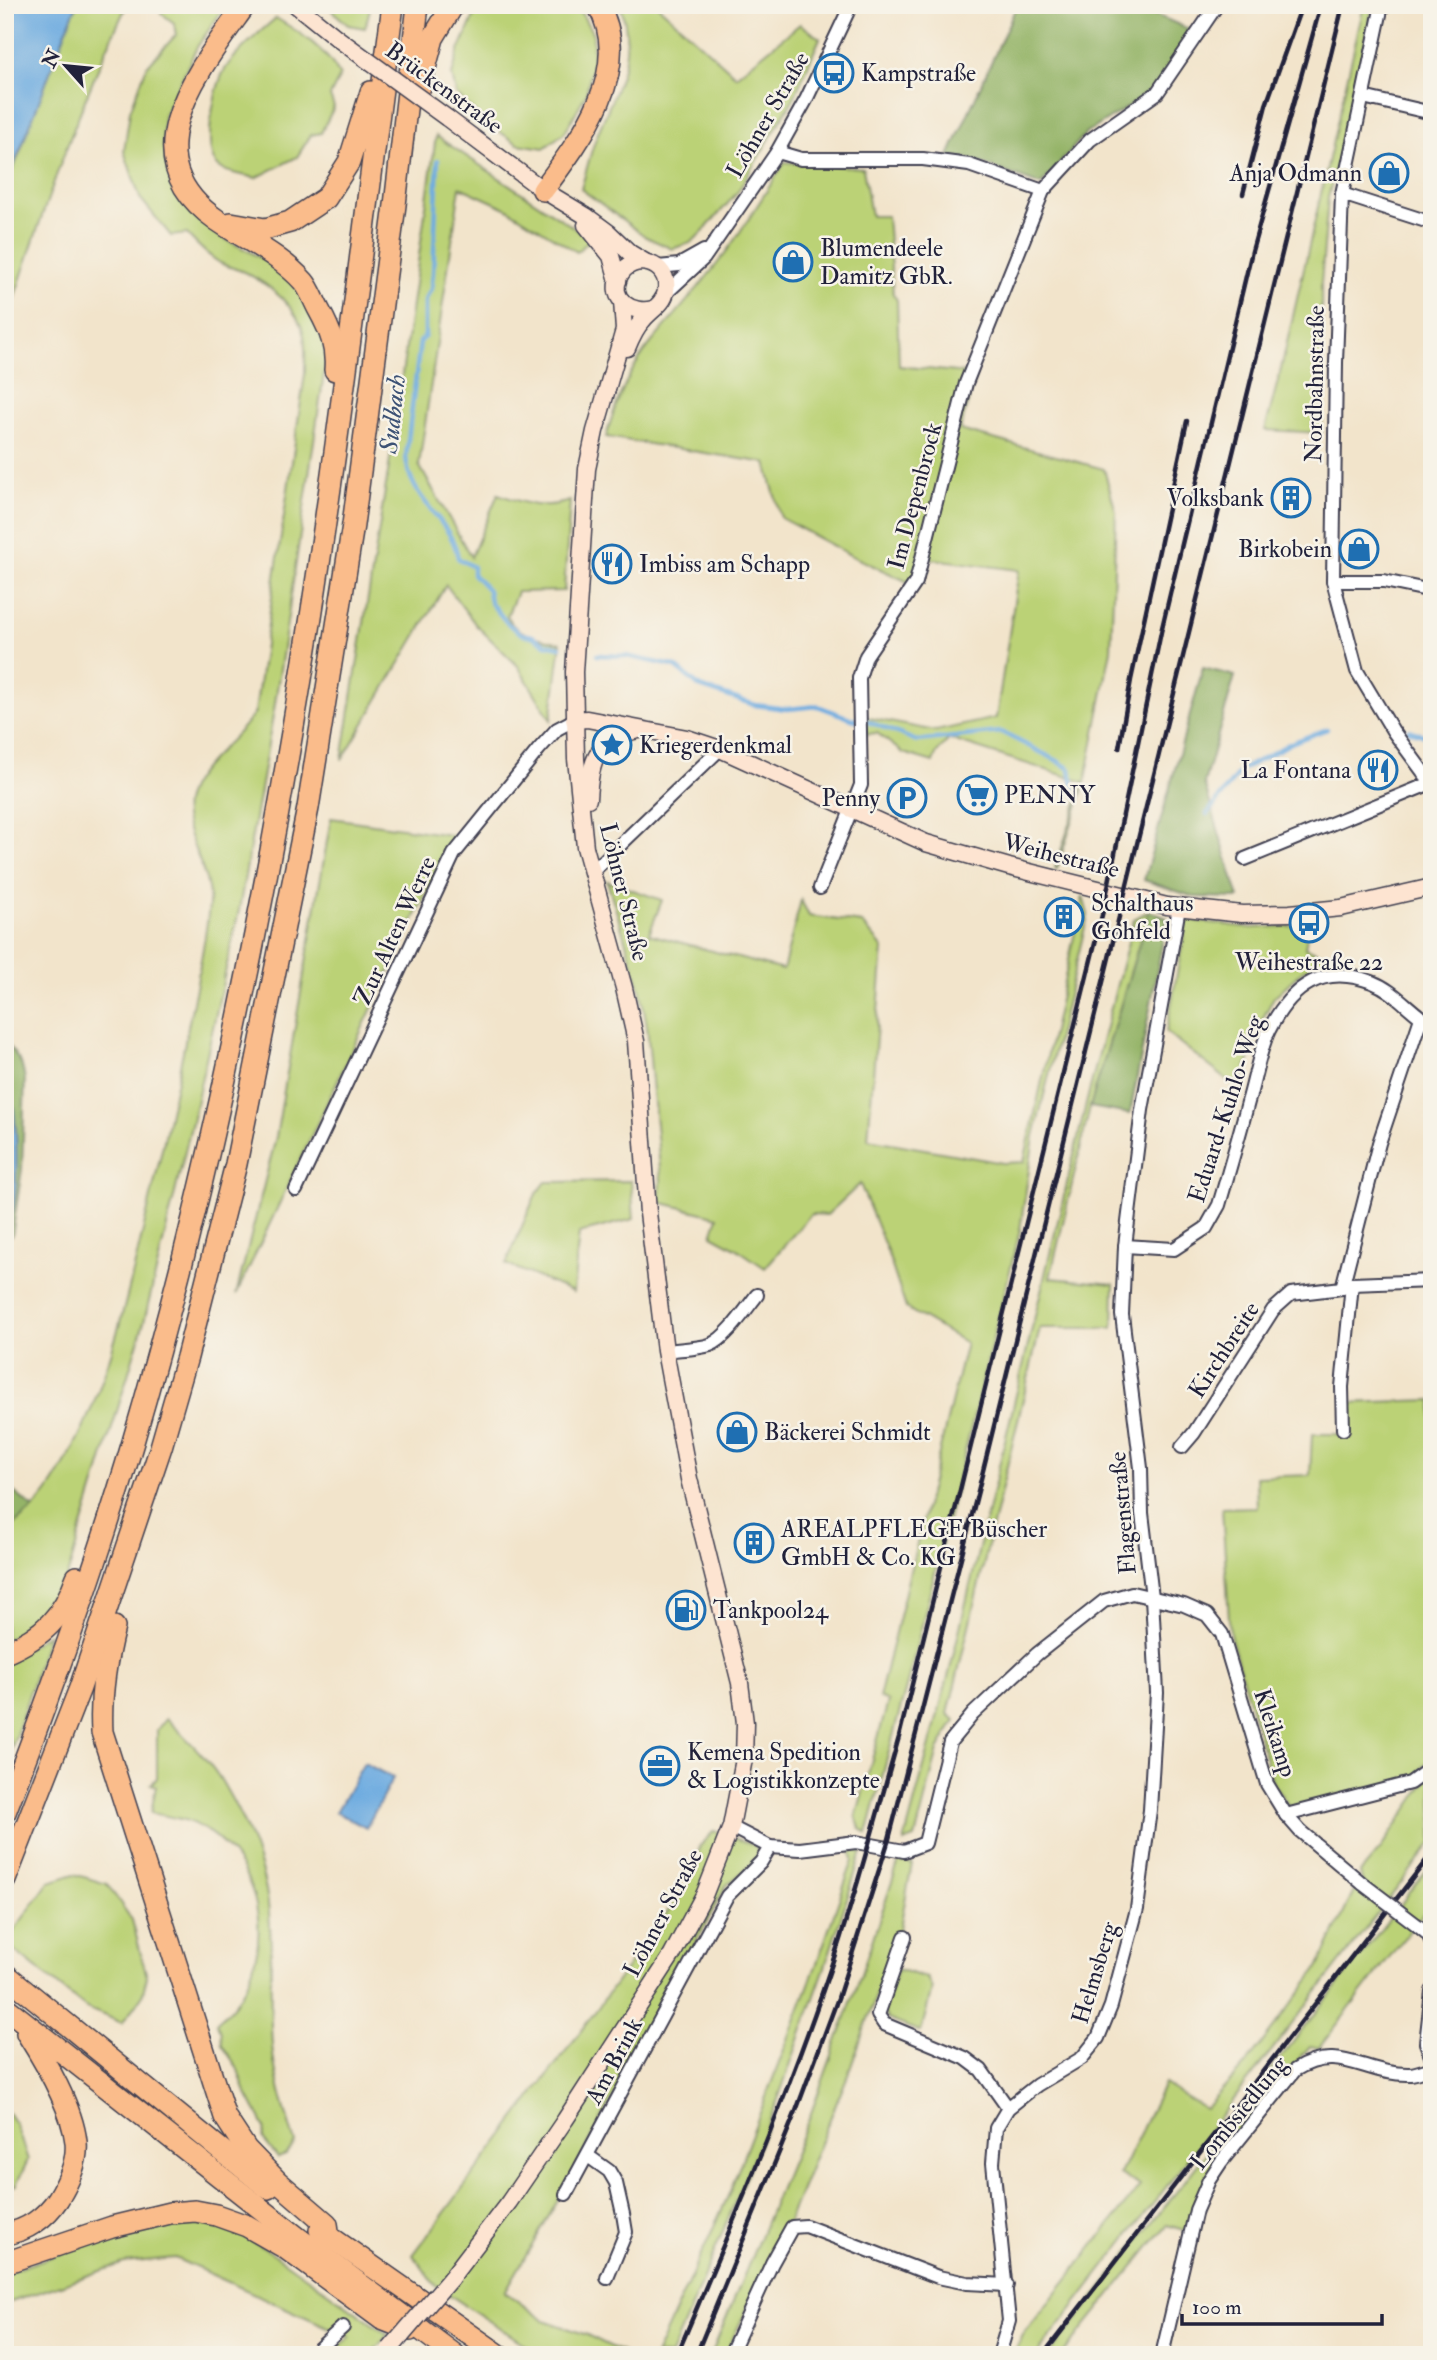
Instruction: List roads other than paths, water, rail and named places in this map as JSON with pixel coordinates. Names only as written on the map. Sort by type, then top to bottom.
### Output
[{"type":"highway","points":[[245,5],[201,68],[181,104],[174,131],[173,157],[180,177],[192,197],[218,221],[281,261],[305,283],[332,332],[336,357],[328,425],[333,462]]},
{"type":"highway","points":[[5,1812],[58,1675],[132,1445],[174,1294],[215,1124],[266,874],[301,677],[333,462],[393,5]]},
{"type":"highway","points":[[5,1880],[80,1688],[161,1447],[236,1164],[308,808],[353,525],[418,5]]},
{"type":"highway","points":[[395,205],[408,178],[421,81],[430,48],[453,5]]},
{"type":"highway","points":[[543,190],[581,138],[604,89],[611,60],[610,33],[598,5]]},
{"type":"highway","points":[[218,221],[265,229],[290,222],[326,198],[349,162],[389,36]]},
{"type":"highway","points":[[5,1653],[34,1640],[51,1624],[66,1603],[76,1581],[113,1462],[132,1445]]},
{"type":"highway","points":[[161,1447],[157,1489],[104,1667],[100,1703],[102,1732],[225,2117],[246,2149],[327,2224],[329,2238]]},
{"type":"highway","points":[[5,1974],[329,2238],[499,2355]]},
{"type":"highway","points":[[5,2234],[35,2223],[53,2207],[69,2180],[76,2144],[65,2106],[48,2066],[12,2013]]},
{"type":"highway","points":[[12,2013],[277,2222],[455,2355]]},
{"type":"highway","points":[[5,2263],[112,2227],[170,2213],[195,2211],[247,2226],[284,2247],[382,2319],[435,2340]]},
{"type":"main road","name":"Brückenstraße","points":[[296,5],[543,190],[586,216],[630,253],[651,265]]},
{"type":"main road","name":"Brückenstraße","points":[[568,206],[601,241],[611,256],[618,281]]},
{"type":"main road","points":[[631,264],[651,265],[666,279],[666,293],[659,306],[653,309],[646,312],[632,310],[622,302],[617,288],[618,281],[625,268],[631,264]]},
{"type":"main road","name":"Löhner Straße","points":[[388,2352],[450,2279],[516,2192],[671,1955],[705,1893],[731,1827],[744,1759],[745,1723],[740,1683],[689,1479],[665,1351],[648,1213],[636,1041],[585,847],[574,720],[574,673],[587,469],[624,330],[622,302]]},
{"type":"main road","name":"Löhner Straße","points":[[604,402],[633,333],[653,309]]},
{"type":"main road","name":"Weihestraße","points":[[574,720],[587,719],[687,738],[720,750],[926,843],[958,854],[1179,908],[1242,914],[1290,913],[1341,908],[1432,887]]},
{"type":"main road","name":"Weihestraße","points":[[585,847],[589,775],[595,757],[611,739],[646,729]]},
{"type":"street","name":"Löhner Straße","points":[[666,293],[704,258],[777,152],[806,100],[851,5]]},
{"type":"street","name":"Im Depenbrock","points":[[852,811],[861,785],[859,678],[866,656],[916,582],[966,383],[1043,191],[1090,140],[1157,93],[1217,5]]},
{"type":"street","name":"Nordbahnstraße","points":[[1382,5],[1342,194],[1335,376],[1333,581],[1357,671],[1393,730],[1431,784]]},
{"type":"street","points":[[1363,97],[1432,113]]},
{"type":"street","points":[[777,152],[801,159],[923,159],[969,166],[1043,191]]},
{"type":"street","points":[[1342,194],[1432,223]]},
{"type":"street","name":"Löhner Straße","points":[[651,265],[679,265],[715,242]]},
{"type":"street","points":[[1333,581],[1384,581],[1432,591]]},
{"type":"street","name":"Zur Alten Werre","points":[[296,1190],[454,854],[539,748],[557,729],[574,720]]},
{"type":"street","points":[[592,872],[720,750]]},
{"type":"street","points":[[1245,859],[1431,784]]},
{"type":"street","points":[[820,888],[852,811]]},
{"type":"street","name":"Flagenstraße","points":[[731,1827],[770,1847],[800,1849],[856,1842],[904,1851],[925,1843],[950,1742],[972,1714],[1037,1654],[1104,1601],[1132,1593],[1152,1597],[1142,1513],[1141,1468],[1122,1315],[1125,1246],[1142,1110],[1179,908]]},
{"type":"street","name":"Eduard-Kuhlo-Weg","points":[[1125,1246],[1174,1249],[1206,1228],[1219,1205],[1268,1032],[1286,1002],[1310,981],[1329,976],[1351,976],[1373,982],[1399,997],[1426,1022]]},
{"type":"street","points":[[1343,1429],[1342,1387],[1347,1286],[1379,1143],[1426,1022]]},
{"type":"street","name":"Kirchbreite","points":[[1182,1447],[1195,1433],[1273,1310],[1291,1294],[1347,1286],[1432,1281]]},
{"type":"street","points":[[665,1351],[709,1345],[716,1341],[757,1295]]},
{"type":"street","name":"Kleikamp","points":[[1152,1597],[1184,1605],[1208,1615],[1223,1634],[1267,1784],[1286,1815],[1300,1831],[1427,1934],[1432,1943]]},
{"type":"street","name":"Helmsberg","points":[[999,2355],[1009,2321],[993,2163],[996,2128],[1008,2108],[1037,2085],[1082,2058],[1098,2038],[1111,2006],[1137,1909],[1150,1810],[1157,1693],[1152,1597]]},
{"type":"street","points":[[1286,1815],[1410,1783],[1432,1767]]},
{"type":"street","name":"Am Brink","points":[[566,2194],[727,1896],[761,1862],[770,1847]]},
{"type":"street","points":[[905,1937],[878,2015],[884,2024],[965,2058],[981,2070],[1008,2108]]},
{"type":"street","points":[[1432,1992],[1426,2043],[1432,2059]]},
{"type":"street","name":"Lombsiedlung","points":[[1162,2355],[1196,2210],[1209,2180],[1295,2070],[1308,2062],[1330,2058],[1393,2073],[1413,2074],[1432,2068]]},
{"type":"street","points":[[588,2156],[609,2171],[616,2183],[624,2214],[626,2232],[607,2278]]},
{"type":"street","points":[[730,2355],[772,2263],[792,2227],[806,2226],[938,2277],[967,2283],[1007,2285]]},
{"type":"street","points":[[312,2355],[344,2327]]},
{"type":"water","points":[[5,5],[77,5],[5,185]]},
{"type":"water","points":[[5,1074],[14,1110],[17,1156],[14,1202],[5,1237]]},
{"type":"water","points":[[364,1763],[393,1778],[366,1828],[336,1812]]},
{"type":"waterway","name":"Sudbach","points":[[438,160],[433,274],[431,289],[425,300],[425,336],[420,342],[406,456],[409,471],[414,485],[448,532],[458,558],[473,567],[473,574],[488,590],[490,602],[508,624],[522,634],[560,647]]},
{"type":"waterway","name":"Sudbach","points":[[597,655],[626,656],[669,665],[676,667],[700,687],[755,705],[787,709],[818,706],[917,741],[1001,732],[1070,769],[1074,792]]},
{"type":"waterway","name":"Sudbach","points":[[1207,814],[1241,770],[1291,743],[1327,729]]},
{"type":"waterway","name":"Sudbach","points":[[1408,730],[1432,738]]},
{"type":"railway","points":[[1243,194],[1266,105],[1302,5]]},
{"type":"railway","points":[[677,2355],[753,2174],[823,1990],[899,1737],[1103,911],[1161,632],[1252,251],[1321,5]]},
{"type":"railway","points":[[696,2355],[796,2111],[838,1998],[889,1839],[978,1491],[1343,5]]},
{"type":"railway","points":[[1119,748],[1187,421]]},
{"type":"railway","points":[[1043,2355],[1432,1853]]},
{"type":"place","name":"Kampstraße","points":[[834,73]]},
{"type":"place","name":"Anja Odmann","points":[[1389,173]]},
{"type":"place","name":"Blumendeele Damitz GbR.","points":[[793,262]]},
{"type":"place","name":"Volksbank","points":[[1291,498]]},
{"type":"place","name":"Birkobein","points":[[1359,549]]},
{"type":"place","name":"Imbiss am Schapp","points":[[612,564]]},
{"type":"place","name":"Kriegerdenkmal","points":[[612,745]]},
{"type":"place","name":"La Fontana","points":[[1378,770]]},
{"type":"place","name":"PENNY","points":[[977,795]]},
{"type":"place","name":"Penny","points":[[907,798]]},
{"type":"place","name":"Schalthaus Gohfeld","points":[[1064,917]]},
{"type":"place","name":"Weihestraße 22","points":[[1309,923]]},
{"type":"place","name":"Bäckerei Schmidt","points":[[737,1432]]},
{"type":"place","name":"AREALPFLEGE Büscher GmbH & Co. KG","points":[[754,1543]]},
{"type":"place","name":"Tankpool24","points":[[686,1610]]},
{"type":"place","name":"Kemena Spedition & Logistikkonzepte","points":[[660,1766]]}]
